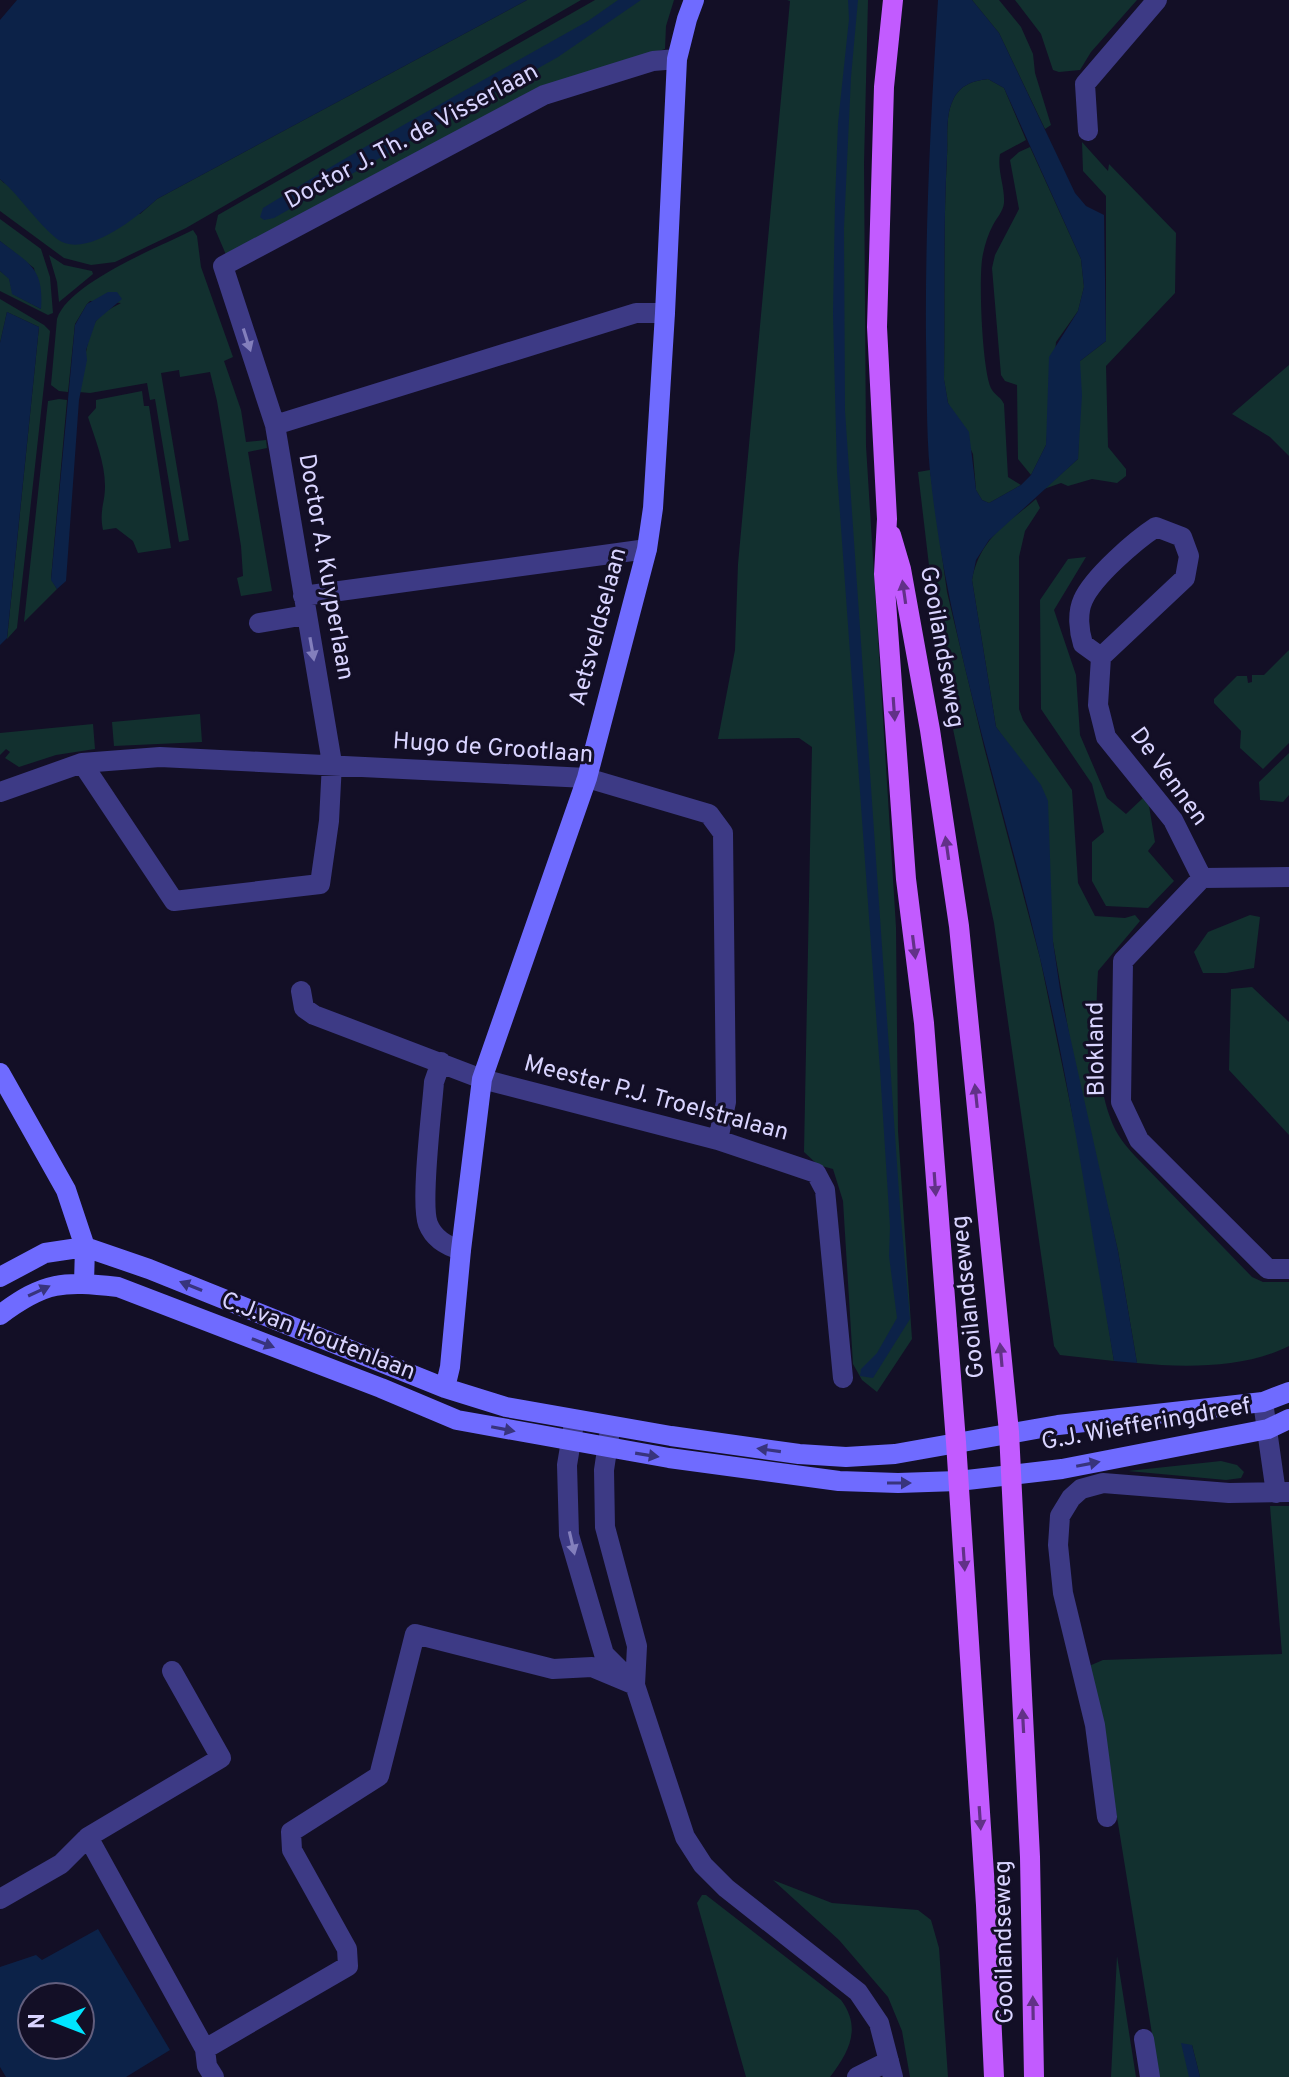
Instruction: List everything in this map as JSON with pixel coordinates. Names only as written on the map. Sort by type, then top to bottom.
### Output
[{"type":"main road","name":"Gooilandseweg","points":[[893,0],[884,87],[877,327],[887,519],[884,574],[904,853],[924,1023],[956,1442],[994,2077]]},
{"type":"main road","name":"Gooilandseweg","points":[[887,519],[901,569],[930,730],[959,926],[1009,1432],[1029,1842],[1034,2077]]},
{"type":"street","name":"Aetsveldselaan","points":[[445,1388],[450,1367],[482,1079],[587,778],[647,549],[653,508],[665,313],[677,59],[694,0]]},
{"type":"street","points":[[1088,131],[1085,84],[1157,0]]},
{"type":"street","name":"Doctor J. Th. de Visserlaan","points":[[223,266],[544,95],[653,61],[677,59]]},
{"type":"street","name":"Doctor A. Kuyperlaan","points":[[82,763],[174,901],[320,884],[329,821],[332,763],[275,425],[223,266]]},
{"type":"street","points":[[275,425],[636,313],[665,313]]},
{"type":"street","points":[[1156,527],[1182,537],[1189,556],[1185,578],[1101,657],[1083,644],[1079,631],[1082,601],[1089,590],[1134,542],[1156,527]]},
{"type":"street","points":[[259,623],[305,606],[647,549]]},
{"type":"street","name":"De Vennen","points":[[1101,657],[1098,705],[1106,737],[1173,820],[1202,878]]},
{"type":"street","name":"Hugo de Grootlaan","points":[[0,792],[82,763],[160,757],[332,763],[587,778],[709,814],[723,833],[726,1102],[718,1140]]},
{"type":"street","points":[[1202,878],[1289,877]]},
{"type":"street","name":"Blokland","points":[[1202,878],[1123,961],[1121,1102],[1139,1140],[1268,1269],[1289,1269]]},
{"type":"street","name":"Meester P.J. Troelstralaan","points":[[301,991],[304,1008],[314,1015],[482,1079],[718,1140],[816,1173],[825,1190],[843,1378]]},
{"type":"street","points":[[441,1062],[434,1082],[425,1212],[432,1233],[440,1242],[461,1250]]},
{"type":"street","points":[[0,1073],[66,1190],[85,1247],[84,1283]]},
{"type":"street","points":[[0,1277],[45,1253],[85,1247]]},
{"type":"street","name":"C.J.van Houtenlaan","points":[[85,1247],[149,1269],[445,1388],[506,1407],[757,1448],[846,1457],[895,1454],[956,1442]]},
{"type":"street","name":"C.J.van Houtenlaan","points":[[0,1315],[49,1285],[84,1283],[118,1287],[457,1420],[608,1448],[839,1481],[958,1481]]},
{"type":"street","name":"G.J. Wiefferingdreef","points":[[956,1442],[1009,1432],[1263,1402],[1289,1392]]},
{"type":"street","points":[[1107,1817],[1095,1725],[1063,1593],[1057,1531],[1060,1516],[1071,1498],[1092,1485],[1282,1492],[1263,1402]]},
{"type":"street","points":[[575,1418],[567,1465],[569,1535],[604,1654],[635,1685]]},
{"type":"street","name":"G.J. Wiefferingdreef","points":[[958,1481],[1062,1469],[1268,1429],[1289,1419]]},
{"type":"street","points":[[611,1425],[604,1470],[605,1527],[637,1646],[635,1685],[685,1837],[703,1865],[726,1888],[858,1992],[879,2023],[891,2069],[857,2077]]},
{"type":"street","points":[[205,2049],[348,1966],[347,1949],[292,1850],[291,1832],[379,1776],[415,1634],[553,1669],[592,1667],[635,1685]]},
{"type":"street","points":[[0,1899],[61,1864],[88,1837],[221,1758],[172,1671]]},
{"type":"street","points":[[88,1837],[205,2049],[207,2066],[214,2077]]},
{"type":"street","points":[[1144,2039],[1150,2077]]},
{"type":"green space","points":[[527,0],[581,0],[186,228],[115,262],[91,265],[64,258],[0,211],[0,179],[4,183],[140,214],[157,199]]},
{"type":"green space","points":[[595,0],[674,0],[666,26],[665,49],[626,61],[227,257],[215,229],[218,215]]},
{"type":"green space","points":[[787,0],[868,0],[864,163],[866,446],[896,927],[898,1131],[912,1339],[877,1392],[862,1380],[853,1364],[843,1201],[833,1169],[818,1165],[804,1152],[812,747],[799,738],[718,739],[735,650],[738,564],[790,1]]},
{"type":"green space","points":[[972,0],[999,0],[1021,27],[1033,54],[1035,73],[1051,125],[1045,129],[999,33]]},
{"type":"green space","points":[[1015,0],[1137,0],[1091,52],[1080,70],[1059,72],[1053,70],[1041,34]]},
{"type":"green space","points":[[988,79],[1004,88],[1026,140],[1000,154],[1004,203],[988,235],[982,265],[986,365],[992,390],[1004,404],[1008,477],[1021,485],[989,503],[982,500],[976,490],[973,454],[948,403],[944,380],[949,113],[953,100],[963,87]]},
{"type":"green space","points":[[1082,142],[1108,171],[1109,164],[1176,233],[1175,293],[1106,366],[1108,447],[1126,469],[1126,476],[1117,483],[1092,479],[1068,486],[1061,483],[1044,489],[1078,459],[1080,361],[1106,341],[1106,196],[1083,171]]},
{"type":"green space","points":[[1030,147],[1081,259],[1084,287],[1078,311],[1056,342],[1046,445],[1031,475],[1018,459],[1017,385],[1005,381],[1001,375],[992,268],[995,255],[1019,209],[1010,160]]},
{"type":"green space","points":[[0,219],[41,249],[50,277],[53,313],[48,315],[0,291],[0,271],[9,278],[13,294],[41,309],[34,268],[0,241]]},
{"type":"green space","points":[[193,230],[197,236],[201,267],[233,357],[224,361],[241,410],[246,442],[266,440],[267,448],[248,452],[272,591],[241,596],[237,578],[243,576],[241,546],[210,372],[180,377],[179,370],[161,373],[189,540],[179,542],[155,399],[150,400],[147,383],[90,393],[79,392],[88,342],[95,323],[101,315],[121,303],[90,301],[87,304],[75,324],[68,392],[59,391],[51,385],[57,319],[65,306],[78,292],[116,267]]},
{"type":"green space","points":[[49,255],[64,265],[92,271],[93,274],[59,302],[57,282]]},
{"type":"green space","points":[[0,299],[50,331],[17,628],[7,639],[39,327],[7,312],[0,343]]},
{"type":"green space","points":[[1289,365],[1289,456],[1270,437],[1232,414]]},
{"type":"green space","points":[[142,391],[144,406],[149,406],[171,548],[138,553],[133,541],[116,528],[103,530],[105,477],[88,417],[96,408],[96,400]]},
{"type":"green space","points":[[67,400],[51,579],[57,589],[24,622],[48,401]]},
{"type":"green space","points":[[930,470],[947,592],[1040,958],[1081,1156],[1114,1361],[1060,1355],[1054,1346],[994,923],[953,729],[932,591],[918,472]]},
{"type":"green space","points":[[1036,499],[1040,508],[1025,531],[1019,557],[1019,709],[1023,720],[1072,790],[1078,883],[1095,916],[1125,918],[1135,915],[1140,921],[1098,971],[1098,1056],[1105,1100],[1111,1119],[1126,1146],[1252,1277],[1263,1282],[1289,1282],[1289,1346],[1254,1359],[1195,1366],[1137,1363],[1118,1251],[1074,1063],[1053,942],[1006,741],[996,727],[972,580],[981,553],[988,543]]},
{"type":"green space","points":[[1086,557],[1054,610],[1076,675],[1080,735],[1107,798],[1126,814],[1143,798],[1149,806],[1155,842],[1148,851],[1174,881],[1148,908],[1106,906],[1092,881],[1092,842],[1104,832],[1092,784],[1041,709],[1040,600],[1068,559]]},
{"type":"green space","points":[[1289,650],[1289,743],[1263,769],[1240,748],[1241,731],[1214,703],[1214,699],[1237,676],[1247,676],[1248,683],[1252,682],[1252,675],[1264,675]]},
{"type":"green space","points":[[200,714],[202,742],[114,746],[112,722]]},
{"type":"green space","points":[[93,724],[95,749],[56,755],[19,767],[5,758],[10,752],[6,749],[0,755],[0,733]]},
{"type":"green space","points":[[1289,753],[1289,795],[1283,802],[1260,800],[1259,782]]},
{"type":"green space","points":[[1250,915],[1260,917],[1254,968],[1203,973],[1194,952],[1208,932]]},
{"type":"green space","points":[[1252,987],[1289,1022],[1289,1135],[1229,1070],[1231,989]]},
{"type":"green space","points":[[1221,1461],[1237,1465],[1244,1472],[1241,1478],[1226,1480],[1128,1471]]},
{"type":"green space","points":[[1270,1506],[1289,1506],[1289,2077],[1200,2077],[1192,2045],[1189,2077],[1159,2077],[1089,1666],[1103,1660],[1282,1654]]},
{"type":"green space","points":[[773,1880],[832,1903],[918,1910],[931,1920],[939,1948],[948,2077],[910,2077],[902,2031],[888,1997],[839,1940]]},
{"type":"green space","points":[[702,1895],[706,1895],[841,2000],[851,2020],[852,2030],[843,2058],[830,2077],[746,2077],[697,1903]]},
{"type":"green space","points":[[1117,1956],[1136,2077],[1111,2077]]},
{"type":"water","points":[[17,0],[527,0],[157,199],[110,234],[82,244],[69,244],[57,239],[42,225],[0,179],[0,20]]},
{"type":"water","points":[[618,0],[641,0],[558,57],[274,218],[264,220],[260,217],[263,208],[588,21]]},
{"type":"water","points":[[848,0],[858,0],[844,228],[845,411],[910,1319],[873,1378],[860,1376],[861,1369],[877,1353],[897,1318],[889,1256],[890,1227],[880,1070],[837,472],[833,314],[835,202]]},
{"type":"water","points":[[938,0],[972,0],[999,33],[1075,193],[1086,206],[1104,215],[1106,341],[1080,361],[1082,395],[1078,459],[989,540],[976,560],[972,580],[996,727],[1041,785],[1048,801],[1053,942],[1061,996],[1118,1251],[1137,1363],[1114,1361],[1051,1008],[962,656],[938,534],[930,472],[926,340],[931,127]],"holes":[[[988,79],[1004,88],[1081,259],[1084,287],[1078,311],[1049,357],[1046,445],[1031,475],[1021,485],[989,503],[982,500],[976,490],[969,432],[948,403],[944,379],[947,128],[950,106],[963,87]]]},
{"type":"water","points":[[0,241],[33,268],[40,284],[41,309],[12,294],[9,279],[0,271]]},
{"type":"water","points":[[108,292],[117,292],[122,299],[96,321],[86,350],[79,400],[66,581],[57,589],[51,580],[75,325],[87,304]]},
{"type":"water","points":[[7,312],[39,327],[7,638],[0,645],[0,343]]},
{"type":"water","points":[[98,1929],[170,2050],[126,2077],[6,2077],[0,2067],[0,1967],[36,1955],[42,1960]]},
{"type":"water","points":[[1181,2043],[1192,2045],[1200,2077],[1189,2077]]}]
